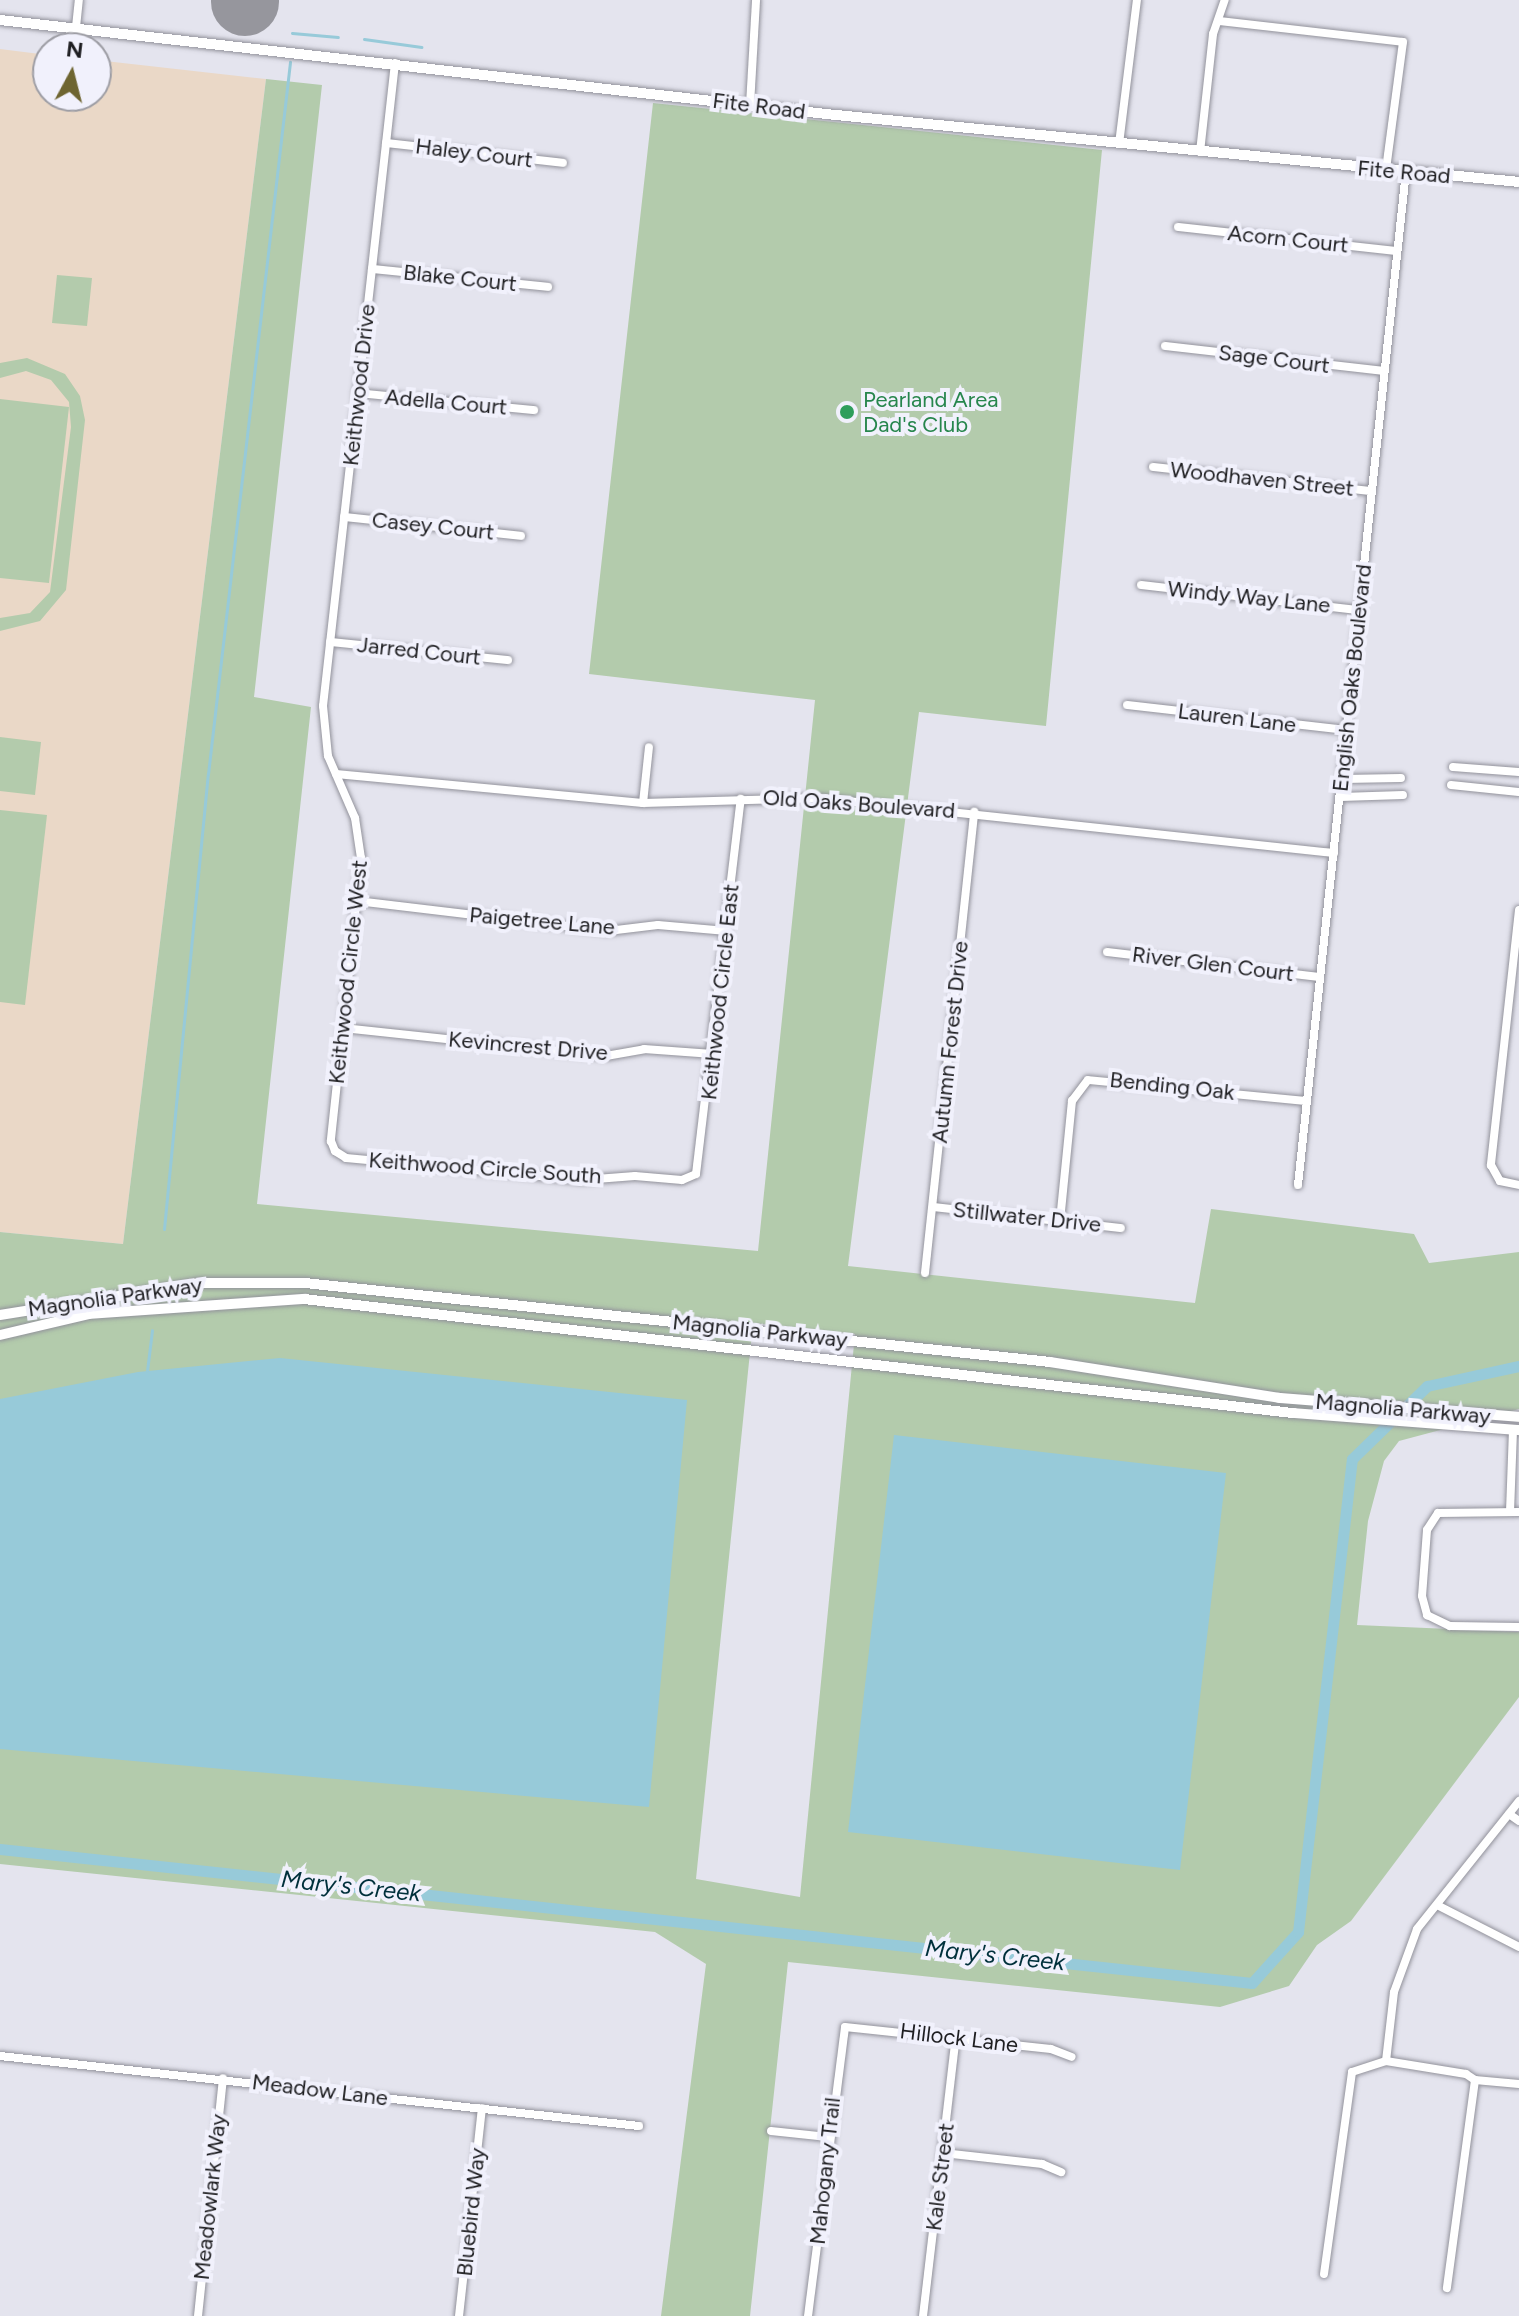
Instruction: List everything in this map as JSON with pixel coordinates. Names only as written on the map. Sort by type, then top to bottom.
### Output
[{"type":"street","points":[[76,27],[79,0]]},
{"type":"street","points":[[750,105],[756,0]]},
{"type":"street","points":[[1119,144],[1137,0]]},
{"type":"street","points":[[1200,152],[1213,34],[1225,0]]},
{"type":"street","name":"Fite Road","points":[[0,20],[750,105],[1519,182]]},
{"type":"street","points":[[1219,21],[1403,42],[1386,170]]},
{"type":"street","name":"Keithwood Drive","points":[[323,706],[395,63]]},
{"type":"street","name":"Haley Court","points":[[386,143],[563,163]]},
{"type":"street","name":"English Oaks Boulevard","points":[[1298,1185],[1406,171]]},
{"type":"street","name":"Acorn Court","points":[[1178,227],[1397,251]]},
{"type":"street","name":"Blake Court","points":[[372,269],[548,287]]},
{"type":"street","name":"Sage Court","points":[[1165,346],[1383,371]]},
{"type":"street","name":"Adella Court","points":[[357,393],[534,410]]},
{"type":"street","name":"Woodhaven Street","points":[[1153,467],[1371,491]]},
{"type":"street","name":"Casey Court","points":[[344,517],[521,536]]},
{"type":"street","name":"Windy Way Lane","points":[[1141,585],[1358,610]]},
{"type":"street","name":"Jarred Court","points":[[330,642],[508,660]]},
{"type":"street","name":"Lauren Lane","points":[[1127,705],[1347,730]]},
{"type":"street","name":"Keithwood Circle West","points":[[323,706],[324,740],[359,838],[357,901],[333,1148]]},
{"type":"street","points":[[643,803],[649,747]]},
{"type":"street","points":[[1453,767],[1519,772]]},
{"type":"street","name":"Old Oaks Boulevard","points":[[336,774],[643,803],[792,796],[974,812],[1334,853]]},
{"type":"street","points":[[1343,779],[1401,778]]},
{"type":"street","points":[[1451,785],[1519,792]]},
{"type":"street","points":[[1341,797],[1403,795]]},
{"type":"street","name":"Keithwood Circle East","points":[[688,1179],[701,1161],[741,799]]},
{"type":"street","name":"Autumn Forest Drive","points":[[925,1273],[974,812]]},
{"type":"street","name":"Paigetree Lane","points":[[357,901],[608,931],[658,925],[727,931]]},
{"type":"street","points":[[1519,910],[1491,1165],[1500,1181],[1519,1185]]},
{"type":"street","name":"River Glen Court","points":[[1107,952],[1320,977]]},
{"type":"street","name":"Kevincrest Drive","points":[[343,1028],[606,1056],[644,1049],[713,1054]]},
{"type":"street","name":"Bending Oak","points":[[1060,1221],[1072,1101],[1088,1080],[1307,1101]]},
{"type":"street","name":"Keithwood Circle South","points":[[333,1148],[346,1158],[583,1180],[688,1179]]},
{"type":"street","name":"Stillwater Drive","points":[[933,1207],[1121,1228]]},
{"type":"street","name":"Magnolia Parkway","points":[[0,1315],[59,1303],[200,1283],[284,1283],[918,1348],[1320,1402],[1444,1414],[1519,1417]]},
{"type":"street","points":[[284,1283],[285,1299]]},
{"type":"street","name":"Magnolia Parkway","points":[[0,1335],[63,1320],[200,1302],[285,1299],[1320,1416],[1516,1430]]},
{"type":"street","points":[[59,1303],[63,1320]]},
{"type":"street","points":[[725,1348],[728,1328]]},
{"type":"street","points":[[915,1370],[918,1348]]},
{"type":"street","points":[[1516,1430],[1514,1512],[1438,1513],[1427,1530],[1422,1596],[1427,1615],[1450,1626],[1519,1627]]},
{"type":"street","points":[[1386,2061],[1394,1992],[1417,1929],[1519,1801]]},
{"type":"street","points":[[1509,1814],[1519,1821]]},
{"type":"street","points":[[1437,1905],[1519,1947]]},
{"type":"street","name":"Hillock Lane","points":[[845,2027],[1051,2049],[1072,2057]]},
{"type":"street","name":"Mahogany Trail","points":[[808,2316],[828,2137],[845,2027]]},
{"type":"street","name":"Kale Street","points":[[923,2316],[956,2037]]},
{"type":"street","name":"Meadow Lane","points":[[0,2056],[223,2078],[639,2126]]},
{"type":"street","points":[[1324,2274],[1352,2072],[1386,2061],[1475,2080],[1519,2084]]},
{"type":"street","name":"Meadowlark Way","points":[[198,2316],[223,2078]]},
{"type":"street","points":[[1447,2288],[1475,2080]]},
{"type":"street","name":"Bluebird Way","points":[[459,2316],[482,2108]]},
{"type":"street","points":[[771,2131],[828,2137]]},
{"type":"street","points":[[943,2153],[1042,2164],[1061,2172]]},
{"type":"shaded area","points":[[0,49],[32,53],[32,112],[112,112],[112,62],[266,79],[123,1244],[0,1232]]},
{"type":"green space","points":[[266,79],[322,85],[254,697],[311,707],[257,1204],[758,1251],[815,700],[589,674],[653,103],[1102,150],[1046,726],[919,712],[848,1266],[1195,1303],[1211,1209],[1414,1234],[1429,1263],[1519,1252],[1519,1409],[1399,1441],[1384,1461],[1368,1521],[1357,1625],[1519,1632],[1519,1697],[1351,1921],[1317,1945],[1289,1986],[1220,2007],[788,1962],[750,2316],[661,2316],[706,1964],[655,1932],[0,1864],[0,1232],[123,1244]],"holes":[[[753,1323],[855,1334],[800,1897],[696,1879]]]},
{"type":"green space","points":[[57,275],[92,278],[87,326],[52,323]]},
{"type":"green space","points":[[27,358],[65,374],[80,396],[85,420],[66,590],[40,621],[0,631],[0,618],[30,613],[50,592],[71,427],[69,402],[51,380],[26,371],[0,378],[0,363]]},
{"type":"green space","points":[[0,399],[69,407],[49,583],[0,578]]},
{"type":"green space","points":[[0,737],[41,742],[35,795],[0,791]]},
{"type":"green space","points":[[0,810],[47,815],[25,1005],[0,1002]]},
{"type":"water","points":[[280,1358],[687,1400],[649,1807],[0,1749],[0,1399],[138,1372]]},
{"type":"water","points":[[894,1435],[1226,1473],[1180,1870],[848,1832]]},
{"type":"waterway","points":[[292,33],[338,37]]},
{"type":"waterway","points":[[364,39],[421,47]]},
{"type":"waterway","points":[[164,1229],[208,774],[290,62]]},
{"type":"waterway","points":[[147,1371],[152,1330]]},
{"type":"waterway","name":"Mary's Creek","points":[[0,1849],[1252,1983],[1298,1932],[1352,1459],[1427,1386],[1519,1366]]},
{"type":"place","name":"Pearland Area Dad's Club","points":[[847,412]]}]
